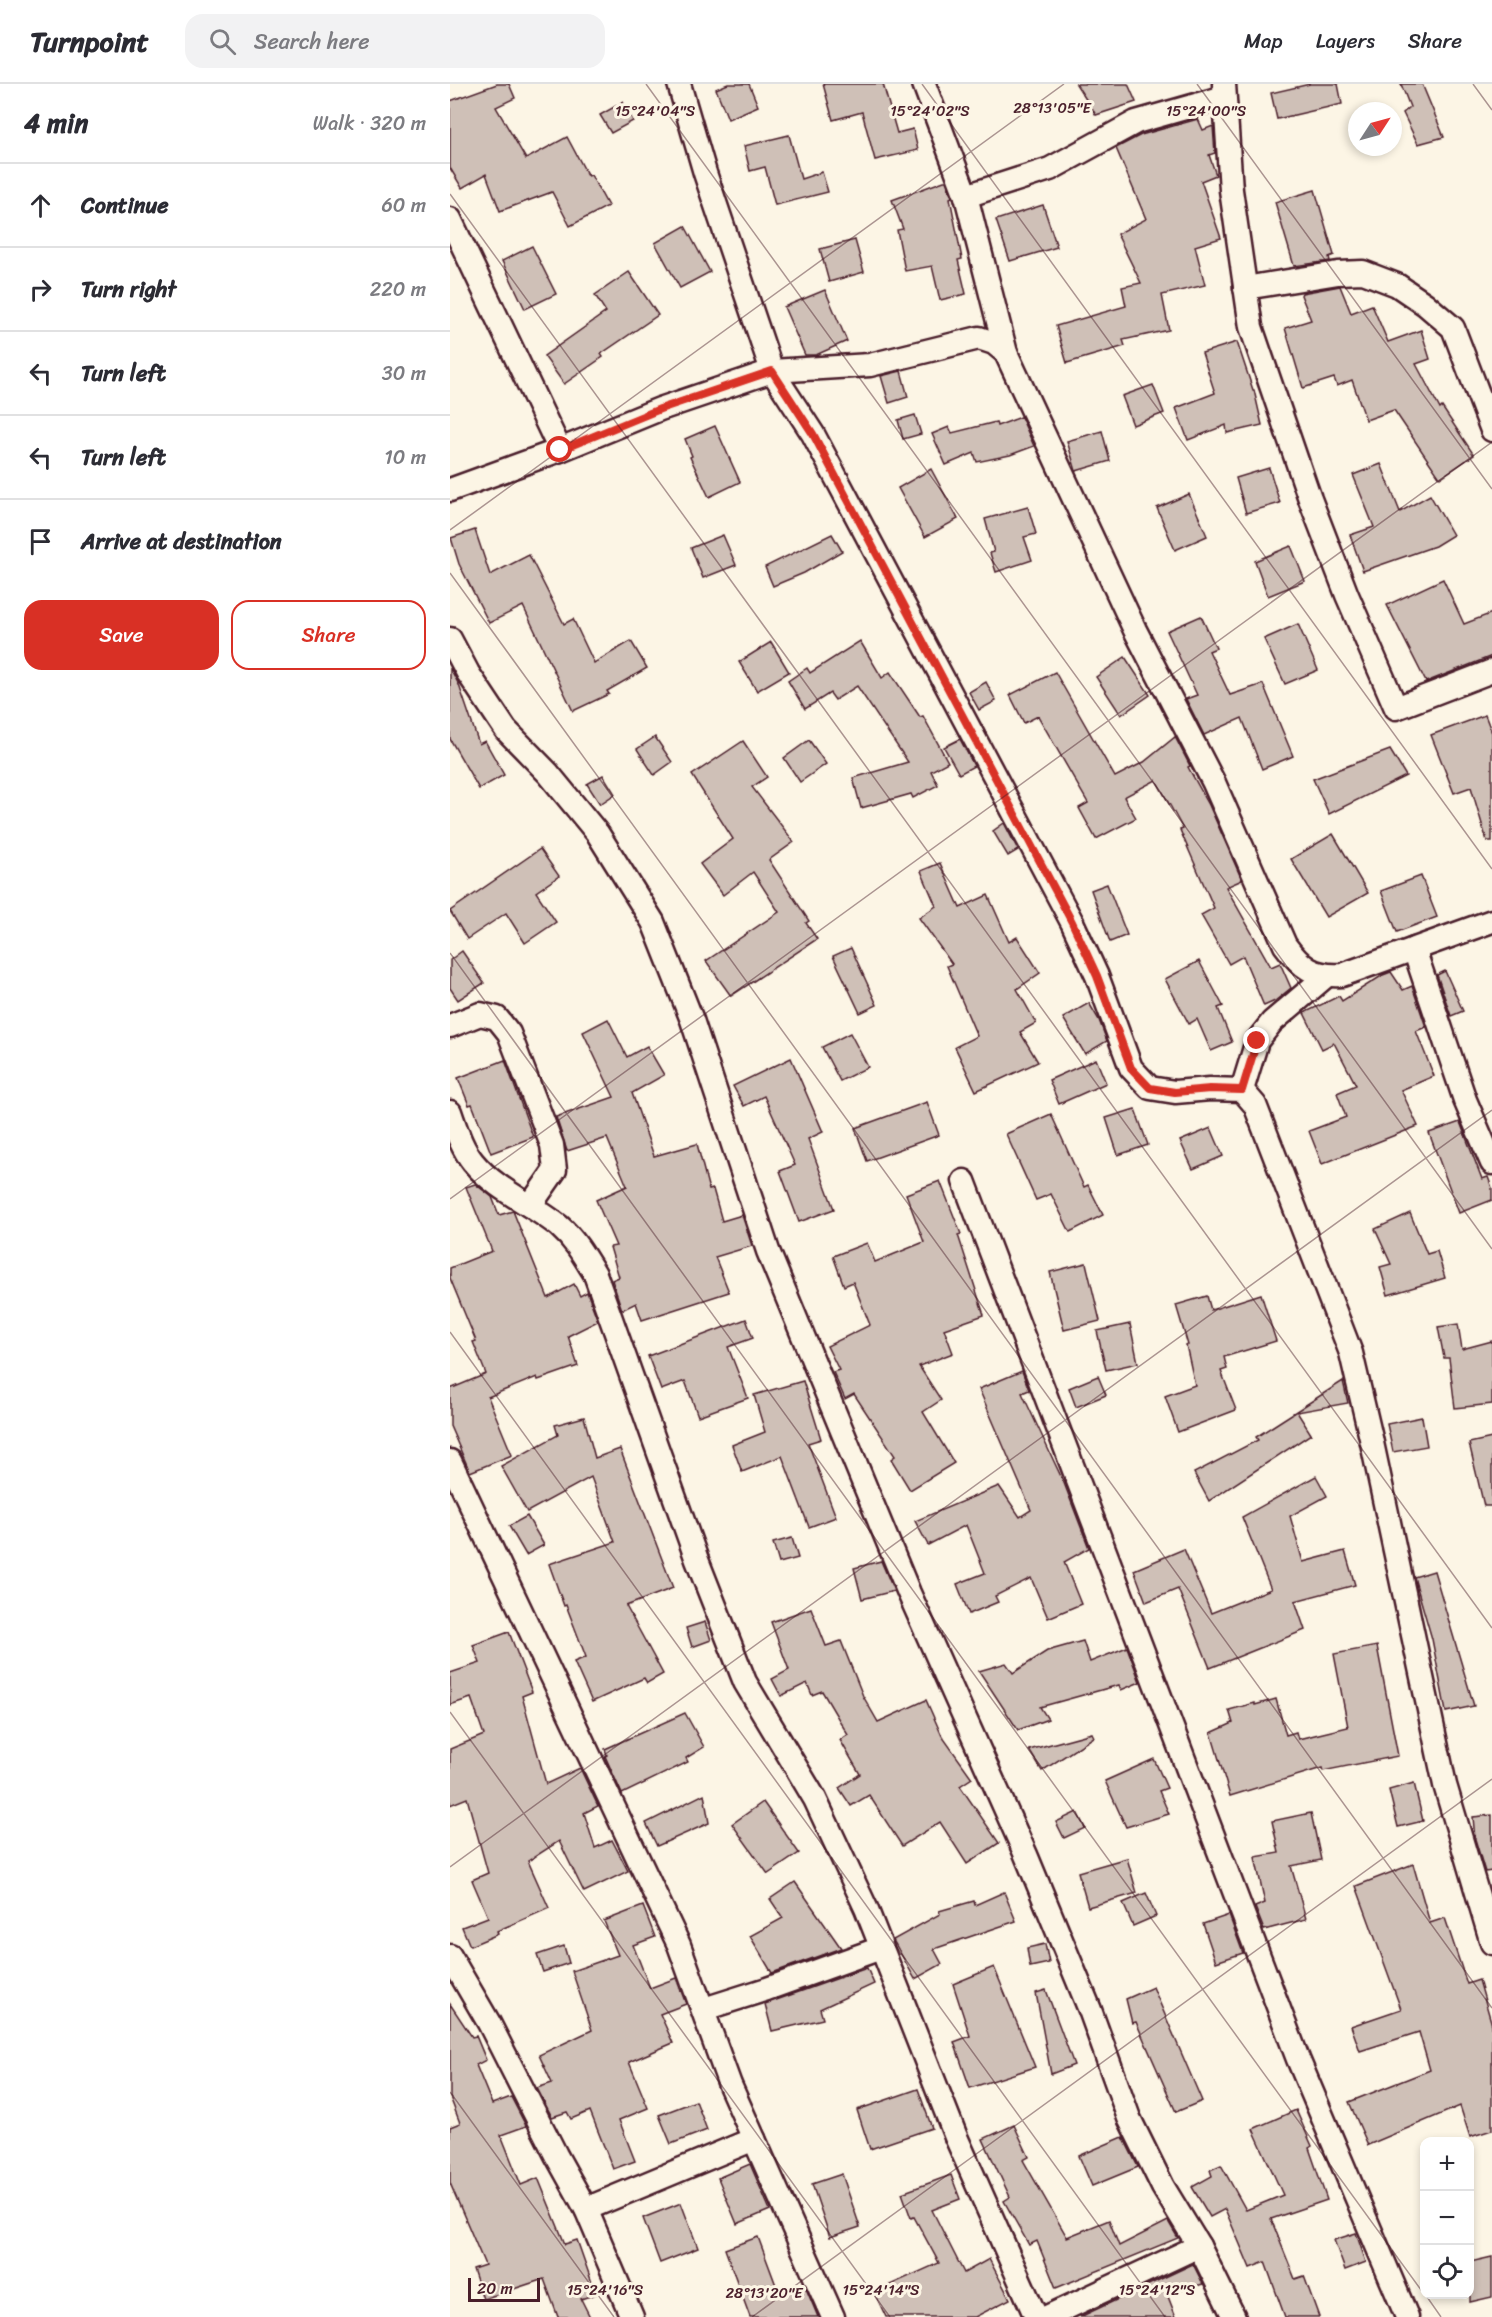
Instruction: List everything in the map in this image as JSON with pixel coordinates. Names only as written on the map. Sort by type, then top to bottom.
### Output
[{"type":"street","points":[[679,84],[705,173],[772,371],[813,434],[1072,922],[1097,976],[1131,1068],[1150,1088],[1175,1092],[1210,1089],[1242,1090],[1255,1105],[1259,1114],[1351,1353],[1374,1449],[1445,1785],[1492,1943]]},
{"type":"street","points":[[924,84],[966,196],[1006,353],[1135,630],[1214,783],[1284,945],[1298,964],[1326,976],[1342,975],[1492,921]]},
{"type":"street","points":[[966,196],[1050,169],[1136,122],[1224,91],[1231,190],[1251,327],[1310,499],[1347,595],[1396,708],[1492,671]]},
{"type":"street","points":[[450,219],[560,450]]},
{"type":"street","points":[[1245,288],[1338,273],[1363,272],[1397,285],[1425,304],[1453,328],[1492,430]]},
{"type":"street","points":[[450,490],[560,450],[660,409],[772,371],[870,365],[979,338],[994,343],[1006,353]]},
{"type":"street","points":[[450,639],[468,673],[506,730],[548,773],[598,834],[652,922],[692,1020],[772,1262],[909,1593],[1026,1855],[1090,2010],[1129,2118],[1163,2187],[1199,2246],[1234,2317]]},
{"type":"street","points":[[1414,949],[1465,1100],[1492,1163]]},
{"type":"street","points":[[1242,1090],[1257,1041],[1272,1022],[1326,976]]},
{"type":"street","points":[[450,1026],[480,1014],[497,1018],[509,1034],[552,1145],[555,1170],[530,1206]]},
{"type":"street","points":[[450,1112],[461,1142],[474,1162],[495,1183],[560,1227],[579,1246],[595,1274],[697,1560],[745,1682],[815,1799],[866,1908],[957,2137],[1036,2317]]},
{"type":"street","points":[[964,1180],[1298,2059],[1407,2317]]},
{"type":"street","points":[[450,1461],[679,1945],[730,2085],[833,2317]]},
{"type":"street","points":[[704,2009],[881,1948]]},
{"type":"street","points":[[450,1956],[494,2032],[586,2209],[632,2317]]},
{"type":"street","points":[[586,2209],[754,2139]]},
{"type":"street","points":[[1047,2317],[1199,2246]]},
{"type":"building","points":[[497,84],[509,84],[515,98],[496,107],[526,159],[567,137],[588,176],[591,175],[608,206],[570,226],[552,192],[500,211],[486,174],[462,188],[450,168],[450,101]]},
{"type":"building","points":[[728,84],[749,84],[758,106],[728,119],[716,89]]},
{"type":"building","points":[[823,84],[883,84],[897,133],[913,129],[918,150],[875,160],[862,112],[833,120]]},
{"type":"building","points":[[1076,84],[1128,84],[1136,102],[1096,115]]},
{"type":"building","points":[[1310,84],[1338,84],[1342,104],[1277,119],[1271,93]]},
{"type":"building","points":[[1401,84],[1422,84],[1444,137],[1418,144],[1403,113],[1410,107]]},
{"type":"building","points":[[623,102],[633,121],[611,133],[600,115]]},
{"type":"building","points":[[1198,119],[1203,130],[1213,126],[1215,153],[1209,155],[1216,175],[1201,181],[1221,238],[1195,246],[1205,285],[1162,295],[1169,330],[1123,340],[1125,346],[1067,363],[1056,326],[1126,306],[1122,287],[1141,283],[1117,234],[1146,219],[1116,148],[1141,135]]},
{"type":"building","points":[[789,135],[801,179],[822,172],[828,192],[775,205],[765,167],[750,171],[744,146]]},
{"type":"building","points":[[944,181],[952,197],[950,198],[962,259],[958,260],[966,294],[940,300],[932,266],[905,271],[897,230],[903,229],[892,200]]},
{"type":"building","points":[[1315,190],[1334,255],[1329,257],[1330,261],[1294,266],[1275,202]]},
{"type":"building","points":[[1043,205],[1057,247],[1010,261],[996,220]]},
{"type":"building","points":[[685,226],[710,272],[680,288],[655,243]]},
{"type":"building","points":[[855,240],[864,272],[829,282],[820,249]]},
{"type":"building","points":[[532,246],[556,294],[525,309],[502,261]]},
{"type":"building","points":[[629,272],[658,315],[601,354],[603,357],[564,384],[544,356],[606,312],[595,295]]},
{"type":"building","points":[[1340,286],[1351,313],[1372,305],[1388,342],[1421,330],[1430,359],[1416,364],[1440,409],[1442,407],[1474,455],[1440,478],[1394,410],[1366,420],[1352,380],[1337,386],[1334,378],[1303,388],[1285,328],[1311,320],[1302,293]]},
{"type":"building","points":[[825,290],[847,341],[816,355],[805,355],[784,307]]},
{"type":"building","points":[[1237,342],[1254,390],[1262,425],[1227,433],[1226,425],[1188,440],[1176,408],[1215,393],[1202,353]]},
{"type":"building","points":[[901,371],[908,397],[889,403],[881,376]]},
{"type":"building","points":[[1153,385],[1164,413],[1133,425],[1122,396]]},
{"type":"building","points":[[915,415],[921,434],[903,439],[898,420]]},
{"type":"building","points":[[1021,417],[1034,446],[1010,455],[977,462],[974,453],[946,465],[932,434],[949,427],[952,433],[996,422],[997,426]]},
{"type":"building","points":[[715,426],[740,482],[709,497],[690,457],[692,456],[685,439]]},
{"type":"building","points":[[1102,431],[1110,461],[1076,471],[1067,441]]},
{"type":"building","points":[[1381,464],[1400,512],[1430,495],[1453,535],[1435,546],[1363,571],[1350,535],[1374,527],[1353,475]]},
{"type":"building","points":[[1269,468],[1280,503],[1246,513],[1236,478]]},
{"type":"building","points":[[931,469],[958,519],[925,537],[898,488]]},
{"type":"building","points":[[1189,494],[1207,536],[1175,550],[1157,508]]},
{"type":"building","points":[[1028,507],[1036,534],[1024,537],[1032,560],[996,572],[990,553],[994,552],[985,519]]},
{"type":"building","points":[[475,530],[490,575],[529,555],[564,624],[573,619],[594,663],[631,641],[647,668],[607,691],[609,694],[573,711],[523,606],[489,623],[459,564],[451,538]]},
{"type":"building","points":[[832,534],[842,551],[804,573],[773,586],[765,567]]},
{"type":"building","points":[[723,535],[736,565],[703,578],[691,548]]},
{"type":"building","points":[[1291,546],[1305,581],[1268,596],[1255,561]]},
{"type":"building","points":[[1443,579],[1464,624],[1492,613],[1492,656],[1426,682],[1387,605]]},
{"type":"building","points":[[1201,616],[1216,648],[1209,651],[1230,695],[1263,684],[1293,756],[1262,769],[1242,718],[1204,735],[1186,699],[1197,695],[1167,631]]},
{"type":"building","points":[[1298,624],[1318,670],[1285,684],[1264,639]]},
{"type":"building","points":[[860,641],[882,678],[890,672],[920,717],[923,716],[948,762],[931,771],[938,785],[913,798],[911,794],[861,808],[853,778],[908,762],[857,686],[835,700],[830,693],[805,709],[788,681],[807,668],[810,673]]},
{"type":"building","points":[[771,642],[789,672],[757,691],[739,662]]},
{"type":"building","points":[[1125,657],[1150,695],[1121,715],[1096,677]]},
{"type":"building","points":[[450,668],[459,685],[479,744],[485,741],[504,775],[479,789],[450,739]]},
{"type":"building","points":[[1055,672],[1115,777],[1144,762],[1175,737],[1209,805],[1242,880],[1226,887],[1271,967],[1280,963],[1291,988],[1275,1001],[1264,1006],[1243,956],[1229,964],[1201,915],[1214,908],[1180,830],[1183,829],[1156,780],[1124,797],[1136,818],[1096,839],[1079,808],[1088,803],[1038,716],[1024,723],[1010,695]]},
{"type":"building","points":[[986,682],[996,701],[979,710],[969,692]]},
{"type":"building","points":[[1485,715],[1492,733],[1492,841],[1487,841],[1471,787],[1454,793],[1431,735]]},
{"type":"building","points":[[655,737],[672,762],[654,775],[637,749]]},
{"type":"building","points":[[960,739],[974,766],[959,774],[944,747]]},
{"type":"building","points":[[809,740],[826,764],[800,782],[784,758]]},
{"type":"building","points":[[743,741],[767,777],[752,787],[794,842],[769,860],[809,921],[806,923],[817,939],[731,996],[706,961],[779,912],[753,872],[723,895],[700,864],[733,839],[692,775]]},
{"type":"building","points":[[1390,750],[1406,776],[1329,814],[1313,779]]},
{"type":"building","points":[[603,775],[615,794],[600,804],[587,784]]},
{"type":"building","points":[[1004,823],[1018,850],[1008,856],[993,831]]},
{"type":"building","points":[[1333,834],[1368,893],[1326,917],[1291,859]]},
{"type":"building","points":[[540,849],[559,876],[536,892],[556,922],[525,943],[506,913],[467,939],[450,911]]},
{"type":"building","points":[[940,863],[960,908],[988,895],[1009,942],[1017,937],[1040,973],[1017,989],[1036,1023],[1020,1032],[1038,1062],[976,1091],[955,1047],[977,1036],[947,966],[952,964],[919,918],[936,906],[921,871]]},
{"type":"building","points":[[1421,876],[1437,917],[1397,932],[1381,891]]},
{"type":"building","points":[[1107,884],[1127,935],[1110,942],[1091,890]]},
{"type":"building","points":[[851,948],[877,1005],[860,1013],[833,956]]},
{"type":"building","points":[[462,951],[484,983],[458,1000],[450,988],[450,960]]},
{"type":"building","points":[[1199,961],[1223,1006],[1218,1008],[1232,1042],[1211,1051],[1197,1019],[1189,1024],[1165,979]]},
{"type":"building","points":[[1445,971],[1463,1011],[1451,1016],[1437,975]]},
{"type":"building","points":[[1391,972],[1403,990],[1412,986],[1426,1027],[1416,1031],[1434,1076],[1401,1090],[1418,1126],[1322,1164],[1309,1131],[1346,1117],[1337,1093],[1356,1085],[1334,1043],[1322,1049],[1304,1013],[1339,996],[1342,1001]]},
{"type":"building","points":[[1089,1003],[1107,1041],[1085,1054],[1063,1018]]},
{"type":"building","points":[[608,1019],[627,1057],[647,1046],[664,1075],[632,1093],[654,1156],[697,1144],[709,1190],[713,1189],[722,1221],[742,1215],[752,1246],[715,1257],[729,1292],[642,1320],[636,1303],[622,1310],[612,1280],[619,1277],[610,1247],[616,1246],[596,1200],[627,1186],[607,1138],[567,1151],[556,1117],[614,1097],[583,1032]]},
{"type":"building","points":[[850,1033],[868,1067],[840,1081],[822,1047]]},
{"type":"building","points":[[791,1058],[823,1132],[808,1139],[834,1209],[799,1222],[780,1171],[795,1165],[764,1096],[744,1106],[733,1086]]},
{"type":"building","points":[[1096,1059],[1106,1083],[1059,1104],[1049,1080]]},
{"type":"building","points":[[505,1060],[533,1137],[491,1153],[472,1104],[469,1105],[458,1078]]},
{"type":"building","points":[[927,1102],[939,1135],[867,1161],[855,1128]]},
{"type":"building","points":[[1135,1109],[1148,1145],[1118,1155],[1106,1118]]},
{"type":"building","points":[[1051,1114],[1084,1187],[1088,1185],[1103,1215],[1070,1232],[1051,1194],[1036,1200],[1006,1134]]},
{"type":"building","points":[[1460,1122],[1482,1179],[1488,1177],[1492,1188],[1492,1200],[1459,1213],[1429,1133]]},
{"type":"building","points":[[1211,1128],[1223,1156],[1193,1169],[1180,1141]]},
{"type":"building","points":[[940,1181],[961,1234],[958,1235],[984,1315],[944,1329],[953,1353],[919,1366],[941,1400],[923,1412],[954,1463],[910,1490],[891,1459],[895,1456],[854,1394],[845,1399],[833,1372],[839,1370],[827,1346],[870,1325],[853,1282],[844,1286],[833,1256],[867,1243],[875,1262],[924,1242],[906,1194]]},
{"type":"building","points":[[475,1184],[492,1197],[499,1215],[513,1211],[548,1298],[574,1284],[580,1296],[587,1292],[598,1321],[568,1336],[578,1366],[538,1380],[537,1377],[488,1397],[512,1455],[470,1472],[450,1426],[450,1389],[486,1374],[473,1342],[476,1341],[450,1278],[450,1268],[492,1251],[466,1187]]},
{"type":"building","points":[[1410,1213],[1427,1254],[1437,1251],[1445,1278],[1388,1295],[1380,1267],[1391,1264],[1375,1229]]},
{"type":"building","points":[[1086,1263],[1100,1321],[1064,1330],[1050,1272]]},
{"type":"building","points":[[1261,1294],[1276,1341],[1224,1357],[1227,1369],[1221,1371],[1236,1410],[1178,1432],[1165,1396],[1195,1385],[1186,1345],[1188,1345],[1176,1305],[1207,1296],[1211,1310]]},
{"type":"building","points":[[746,1319],[753,1338],[728,1347],[748,1398],[698,1416],[685,1381],[661,1390],[648,1356]]},
{"type":"building","points":[[1130,1324],[1138,1363],[1106,1370],[1097,1331]]},
{"type":"building","points":[[1458,1324],[1462,1349],[1492,1341],[1492,1404],[1455,1408],[1449,1358],[1444,1358],[1438,1327]]},
{"type":"building","points":[[1022,1371],[1029,1390],[1022,1393],[1064,1483],[1089,1548],[1064,1562],[1081,1604],[1048,1618],[1031,1578],[995,1596],[998,1602],[969,1614],[957,1584],[985,1573],[966,1525],[928,1545],[915,1521],[999,1486],[1020,1517],[1031,1510],[979,1389]]},
{"type":"building","points":[[1098,1376],[1106,1395],[1076,1407],[1069,1388]]},
{"type":"building","points":[[803,1381],[821,1439],[808,1443],[836,1517],[809,1527],[782,1456],[742,1472],[732,1445],[765,1432],[754,1395]]},
{"type":"building","points":[[1343,1381],[1348,1403],[1297,1412],[1311,1434],[1209,1501],[1194,1473],[1258,1440],[1256,1437]]},
{"type":"building","points":[[584,1417],[595,1458],[620,1449],[673,1588],[626,1606],[663,1674],[647,1683],[644,1678],[592,1702],[574,1662],[586,1657],[549,1564],[615,1542],[591,1477],[527,1512],[501,1466],[558,1435],[555,1425]]},
{"type":"building","points":[[1422,1417],[1427,1446],[1393,1452],[1387,1424]]},
{"type":"building","points":[[1492,1438],[1492,1506],[1484,1506],[1469,1443]]},
{"type":"building","points":[[1316,1476],[1327,1496],[1290,1516],[1303,1562],[1345,1551],[1355,1585],[1295,1601],[1305,1630],[1210,1668],[1178,1589],[1146,1602],[1134,1570],[1184,1549],[1211,1613],[1271,1589],[1242,1517]]},
{"type":"building","points":[[527,1516],[544,1545],[526,1555],[509,1526]]},
{"type":"building","points":[[792,1538],[798,1558],[779,1563],[773,1543]]},
{"type":"building","points":[[881,1561],[894,1591],[862,1599],[854,1568]]},
{"type":"building","points":[[1434,1571],[1474,1706],[1446,1712],[1432,1639],[1414,1577]]},
{"type":"building","points":[[811,1608],[826,1646],[841,1641],[863,1696],[878,1722],[926,1700],[942,1736],[972,1778],[960,1786],[999,1843],[967,1864],[940,1822],[902,1846],[869,1795],[851,1806],[839,1788],[860,1774],[840,1740],[848,1735],[822,1691],[812,1695],[807,1683],[781,1696],[772,1679],[789,1670],[771,1622]]},
{"type":"building","points":[[705,1622],[711,1640],[692,1647],[686,1628]]},
{"type":"building","points":[[509,1632],[532,1692],[522,1696],[546,1784],[580,1768],[598,1806],[584,1813],[595,1848],[612,1840],[628,1871],[584,1892],[559,1841],[528,1861],[549,1908],[497,1931],[498,1934],[470,1946],[462,1927],[488,1917],[472,1880],[488,1873],[467,1798],[450,1805],[450,1749],[484,1735],[471,1698],[450,1705],[450,1673],[480,1663],[473,1645]]},
{"type":"building","points":[[1083,1641],[1090,1662],[1127,1647],[1140,1682],[1121,1690],[1119,1685],[1040,1707],[1048,1719],[1018,1730],[979,1671],[1006,1663],[1013,1673],[1047,1651]]},
{"type":"building","points":[[1377,1646],[1398,1756],[1323,1771],[1322,1768],[1230,1796],[1211,1733],[1233,1723],[1229,1710],[1276,1699],[1286,1735],[1296,1732],[1298,1739],[1348,1727],[1334,1654]]},
{"type":"building","points":[[685,1713],[704,1747],[686,1758],[688,1762],[622,1794],[605,1756],[607,1755],[605,1749]]},
{"type":"building","points":[[1092,1733],[1094,1737],[1042,1771],[1029,1750]]},
{"type":"building","points":[[1154,1759],[1167,1788],[1159,1791],[1169,1814],[1126,1827],[1105,1781]]},
{"type":"building","points":[[1414,1783],[1423,1821],[1398,1827],[1389,1790]]},
{"type":"building","points":[[704,1794],[709,1823],[657,1846],[646,1823]]},
{"type":"building","points":[[763,1802],[799,1853],[768,1874],[732,1824]]},
{"type":"building","points":[[1077,1812],[1085,1828],[1064,1838],[1056,1822]]},
{"type":"building","points":[[1311,1813],[1321,1860],[1291,1866],[1306,1919],[1264,1930],[1255,1907],[1265,1903],[1255,1857],[1279,1853],[1272,1821]]},
{"type":"building","points":[[1492,1815],[1492,1871],[1485,1872],[1475,1839],[1473,1817]]},
{"type":"building","points":[[1127,1858],[1137,1893],[1088,1907],[1078,1872]]},
{"type":"building","points":[[1413,1864],[1430,1923],[1445,1918],[1467,1984],[1479,1980],[1492,2025],[1492,2130],[1470,2137],[1460,2106],[1368,2145],[1349,2102],[1430,2070],[1419,2032],[1360,2051],[1351,2026],[1401,2009],[1356,1886]]},
{"type":"building","points":[[795,1882],[841,1948],[772,1973],[750,1936],[783,1918],[770,1899]]},
{"type":"building","points":[[1004,1892],[1016,1921],[934,1949],[942,1964],[915,1979],[893,1940],[940,1914],[939,1911],[974,1901],[975,1905]]},
{"type":"building","points":[[1146,1893],[1156,1916],[1133,1926],[1123,1903]]},
{"type":"building","points":[[643,1906],[655,1937],[633,1945],[650,1988],[676,1978],[686,2004],[660,2014],[673,2043],[629,2062],[648,2108],[619,2120],[635,2161],[613,2169],[590,2111],[571,2119],[567,2112],[552,2117],[537,2088],[552,2083],[539,2055],[592,2030],[572,1971],[618,1955],[604,1921]]},
{"type":"building","points":[[1229,1915],[1243,1953],[1216,1962],[1203,1924]]},
{"type":"building","points":[[1045,1944],[1049,1963],[1030,1967],[1027,1948]]},
{"type":"building","points":[[564,1946],[569,1963],[543,1972],[537,1955]]},
{"type":"building","points":[[994,1967],[1035,2067],[970,2088],[954,2042],[970,2036],[953,1984]]},
{"type":"building","points":[[867,1968],[874,1984],[820,2009],[823,2019],[772,2031],[765,2004]]},
{"type":"building","points":[[1153,1987],[1202,2101],[1176,2112],[1136,2022],[1132,2023],[1126,1999]]},
{"type":"building","points":[[1046,1990],[1074,2065],[1051,2074],[1036,1993]]},
{"type":"building","points":[[450,2004],[472,2037],[476,2036],[486,2060],[476,2065],[492,2104],[511,2097],[526,2126],[501,2135],[521,2185],[538,2178],[565,2244],[577,2240],[596,2294],[581,2299],[590,2317],[558,2317],[544,2279],[483,2299],[473,2269],[485,2265],[450,2183],[450,2127],[460,2123],[450,2097]]},
{"type":"building","points":[[918,2089],[932,2128],[870,2149],[857,2110]]},
{"type":"building","points":[[696,2101],[707,2130],[671,2144],[659,2115]]},
{"type":"building","points":[[1296,2110],[1312,2146],[1309,2148],[1327,2200],[1271,2219],[1295,2279],[1304,2276],[1319,2317],[1285,2317],[1265,2262],[1250,2268],[1225,2209],[1210,2217],[1192,2187],[1212,2176],[1210,2170],[1221,2165],[1246,2210],[1283,2195],[1253,2129]]},
{"type":"building","points":[[1014,2125],[1029,2157],[1023,2160],[1067,2237],[1109,2220],[1119,2246],[1168,2221],[1178,2238],[1056,2288],[1037,2241],[1029,2245],[1004,2201],[1010,2197],[983,2139]]},
{"type":"building","points":[[1123,2137],[1138,2167],[1092,2186],[1079,2156]]},
{"type":"building","points":[[750,2164],[770,2210],[737,2224],[718,2178]]},
{"type":"building","points":[[842,2174],[860,2227],[830,2237],[812,2184]]},
{"type":"building","points":[[951,2175],[960,2199],[932,2210],[964,2273],[989,2259],[1010,2299],[975,2317],[886,2317],[874,2292],[939,2263],[914,2217],[911,2218],[902,2193]]},
{"type":"building","points":[[681,2203],[698,2248],[660,2263],[643,2218]]},
{"type":"building","points":[[1356,2233],[1366,2262],[1345,2270],[1334,2240]]},
{"type":"building","points":[[758,2237],[780,2296],[805,2286],[818,2317],[750,2317],[725,2249]]},
{"type":"building","points":[[1492,2257],[1492,2297],[1470,2302],[1470,2299],[1474,2299],[1474,2261]]},
{"type":"building","points":[[1193,2264],[1203,2284],[1167,2294],[1176,2317],[1080,2317]]},
{"type":"route","points":[[560,450],[660,409],[772,371],[813,434],[1072,922],[1097,976],[1131,1068],[1150,1088],[1175,1092],[1210,1089],[1242,1090],[1257,1041]]}]
